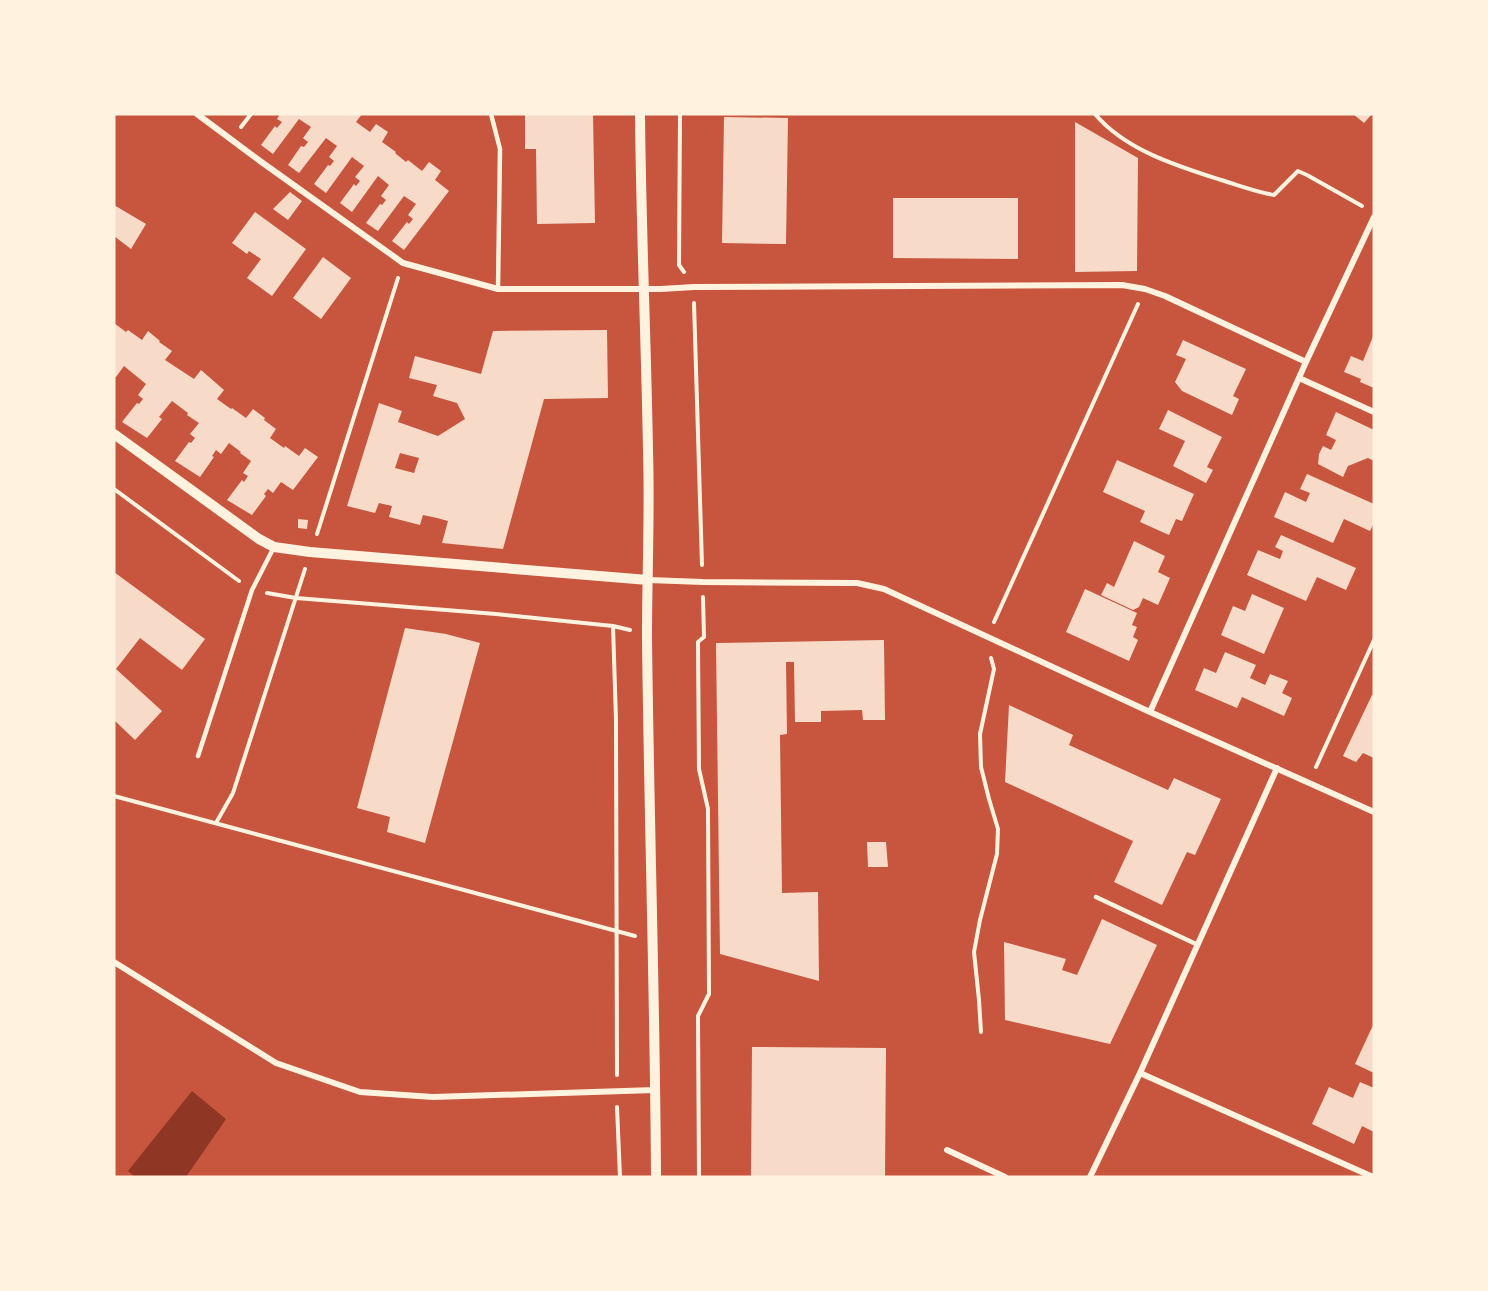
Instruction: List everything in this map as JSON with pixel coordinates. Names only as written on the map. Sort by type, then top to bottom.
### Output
[{"type":"street","points":[[197,114],[403,263],[498,289],[1122,285],[1165,296],[1306,362]]},
{"type":"street","points":[[640,114],[648,443],[647,634],[656,1177]]},
{"type":"street","points":[[1150,712],[1306,362],[1374,217]]},
{"type":"street","points":[[1299,378],[1374,412]]},
{"type":"street","points":[[114,434],[259,539],[274,547],[310,552],[648,580],[857,583],[884,590],[1374,812]]},
{"type":"street","points":[[1090,1177],[1140,1073],[1277,768]]},
{"type":"street","points":[[114,962],[276,1063],[360,1092],[433,1097],[656,1090]]},
{"type":"street","points":[[1140,1073],[1373,1177]]},
{"type":"street","points":[[947,1150],[1005,1177]]},
{"type":"lane","points":[[491,114],[500,149],[498,289]]},
{"type":"lane","points":[[198,756],[252,590],[274,547]]},
{"type":"lane","points":[[1096,897],[1198,945]]},
{"type":"path","points":[[680,114],[679,265],[694,287],[703,582],[704,637],[698,642],[699,769],[708,809],[709,994],[698,1016],[699,1177]]},
{"type":"path","points":[[1095,114],[1103,124],[1132,144],[1200,173],[1274,195],[1298,171],[1364,208]]},
{"type":"path","points":[[114,489],[252,590],[296,598],[614,626],[647,634]]},
{"type":"path","points":[[614,626],[617,1092],[620,1177]]},
{"type":"path","points":[[1309,782],[1374,640]]},
{"type":"path","points":[[114,796],[652,941]]},
{"type":"shaded area","points":[[192,1091],[226,1119],[186,1177],[135,1177],[128,1171]]},
{"type":"building","points":[[280,114],[362,114],[356,122],[370,132],[376,124],[388,132],[382,142],[406,162],[408,160],[422,171],[429,162],[441,171],[435,180],[449,191],[404,250],[392,241],[407,222],[409,224],[413,219],[408,215],[416,204],[404,196],[378,231],[366,223],[380,204],[382,205],[386,200],[381,196],[389,185],[378,176],[352,212],[340,203],[354,184],[356,186],[360,181],[355,177],[364,166],[352,157],[326,193],[314,184],[328,165],[330,166],[334,161],[329,157],[337,146],[326,138],[299,173],[288,165],[301,146],[304,147],[308,142],[303,138],[311,127],[299,119],[273,154],[261,145],[275,126],[277,128],[282,122],[277,119]]},
{"type":"building","points":[[525,114],[593,114],[595,223],[537,224],[536,149],[525,149]]},
{"type":"building","points":[[1353,114],[1372,114],[1364,123]]},
{"type":"building","points":[[724,117],[788,118],[786,244],[722,243]]},
{"type":"building","points":[[1075,122],[1138,158],[1137,271],[1075,272]]},
{"type":"building","points":[[290,192],[302,201],[288,220],[273,209]]},
{"type":"building","points":[[893,198],[1018,198],[1018,259],[893,258]]},
{"type":"building","points":[[114,205],[146,224],[131,249],[114,236]]},
{"type":"building","points":[[255,212],[306,249],[272,296],[247,278],[261,259],[249,251],[247,254],[232,243]]},
{"type":"building","points":[[323,257],[351,278],[321,319],[293,298]]},
{"type":"building","points":[[114,323],[142,340],[148,331],[172,351],[165,360],[194,379],[201,370],[224,390],[217,399],[246,418],[253,409],[276,429],[270,438],[299,456],[305,448],[318,457],[293,490],[281,482],[273,493],[268,489],[264,494],[266,496],[252,515],[227,500],[242,480],[244,482],[248,476],[243,473],[251,461],[229,443],[221,454],[216,450],[212,456],[214,457],[200,477],[175,461],[189,442],[191,443],[195,438],[190,434],[199,423],[172,401],[159,417],[162,419],[147,438],[122,422],[143,399],[138,395],[146,384],[124,366],[116,377],[114,375]]},
{"type":"building","points":[[607,330],[608,398],[544,399],[503,549],[442,543],[448,521],[423,515],[420,525],[389,517],[392,506],[379,503],[375,513],[347,506],[379,403],[402,411],[398,422],[438,436],[465,419],[457,403],[433,396],[437,385],[409,378],[415,356],[481,374],[493,331]],"holes":[[[400,453],[419,458],[414,473],[395,468]]]},
{"type":"building","points":[[1374,334],[1374,388],[1360,382],[1361,379],[1344,372],[1351,356],[1363,361]]},
{"type":"building","points":[[1183,340],[1246,369],[1233,396],[1239,399],[1232,415],[1182,391],[1175,382],[1186,359],[1176,355]]},
{"type":"building","points":[[1168,410],[1222,437],[1207,467],[1213,470],[1206,483],[1173,466],[1185,441],[1159,429]]},
{"type":"building","points":[[1336,412],[1374,430],[1374,461],[1368,458],[1348,466],[1343,477],[1318,464],[1323,446],[1331,450],[1336,440],[1326,435]]},
{"type":"building","points":[[1117,460],[1194,494],[1182,521],[1176,519],[1169,535],[1140,522],[1145,511],[1103,492]]},
{"type":"building","points":[[1307,474],[1374,504],[1374,523],[1370,531],[1344,519],[1333,543],[1274,517],[1285,492],[1306,502],[1310,493],[1300,489]]},
{"type":"building","points":[[298,519],[308,520],[307,529],[298,528]]},
{"type":"building","points":[[1281,535],[1356,568],[1346,590],[1317,577],[1306,601],[1247,575],[1258,550],[1280,559],[1283,551],[1275,547]]},
{"type":"building","points":[[1134,541],[1165,556],[1158,572],[1170,578],[1158,605],[1143,598],[1139,607],[1133,610],[1101,595],[1107,583],[1114,587]]},
{"type":"building","points":[[114,572],[205,639],[182,670],[140,638],[116,669],[162,711],[135,740],[114,720]]},
{"type":"building","points":[[1085,589],[1137,613],[1132,625],[1137,627],[1133,637],[1138,640],[1129,661],[1066,632]]},
{"type":"building","points":[[1252,594],[1284,608],[1264,654],[1221,635],[1233,606],[1245,611]]},
{"type":"building","points":[[405,628],[446,634],[480,643],[425,843],[387,832],[390,817],[357,808]]},
{"type":"building","points":[[884,640],[885,720],[863,720],[862,710],[821,711],[821,722],[795,722],[794,662],[786,662],[787,734],[780,735],[782,893],[818,892],[819,981],[720,954],[716,643]]},
{"type":"building","points":[[1225,652],[1256,665],[1250,678],[1265,685],[1270,674],[1288,681],[1282,693],[1292,698],[1284,716],[1242,697],[1237,708],[1195,690],[1204,668],[1216,673]]},
{"type":"building","points":[[1372,695],[1374,696],[1374,758],[1363,753],[1356,762],[1343,756]]},
{"type":"building","points":[[1009,705],[1073,735],[1069,745],[1168,790],[1174,778],[1221,799],[1195,855],[1187,852],[1162,905],[1114,882],[1133,841],[1005,782]]},
{"type":"building","points":[[867,842],[886,842],[888,867],[868,867]]},
{"type":"building","points":[[1102,919],[1157,945],[1110,1044],[1005,1020],[1004,942],[1066,959],[1062,970],[1077,975]]},
{"type":"building","points":[[1374,1023],[1374,1073],[1355,1064]]},
{"type":"building","points":[[752,1047],[886,1048],[885,1177],[751,1177]]},
{"type":"building","points":[[1360,1082],[1374,1088],[1374,1132],[1362,1126],[1354,1144],[1312,1124],[1329,1087],[1353,1098]]}]
